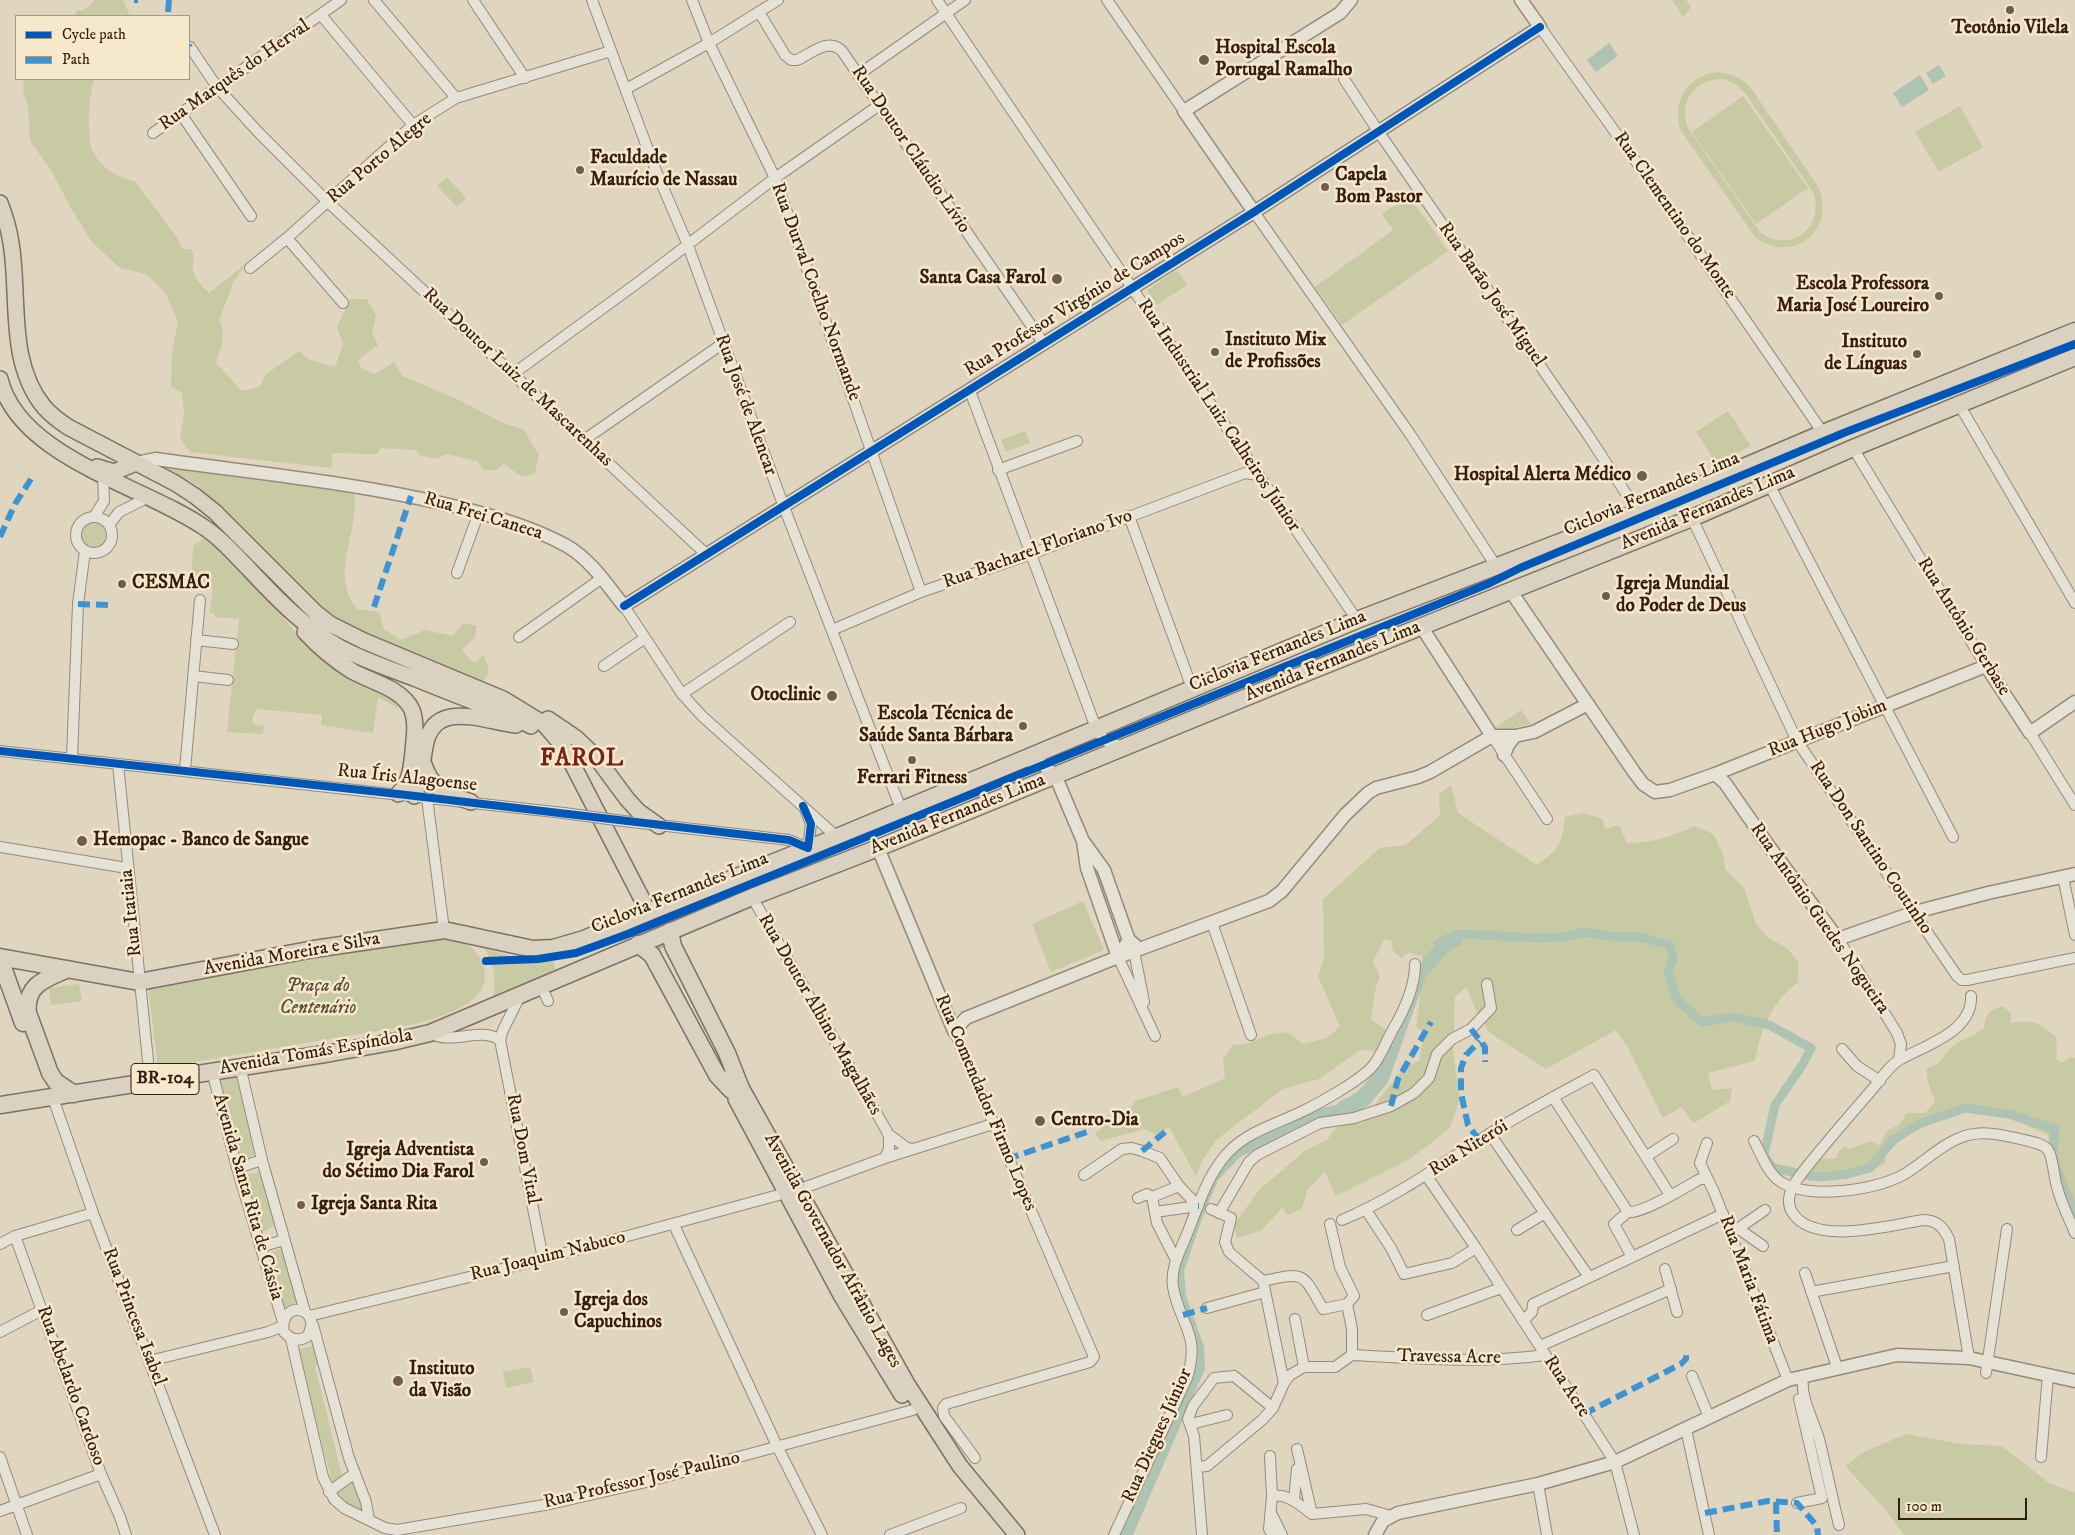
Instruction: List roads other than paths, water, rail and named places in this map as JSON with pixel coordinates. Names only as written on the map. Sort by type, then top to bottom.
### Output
[{"type":"highway","name":"Avenida Fernandes Lima","points":[[584,939],[837,837],[1357,620],[1638,512],[1824,433],[2075,331]]},
{"type":"highway","name":"Avenida Fernandes Lima","points":[[589,964],[752,896],[878,848],[1421,626],[1692,518],[1853,448],[1960,406],[2075,357]]},
{"type":"highway","name":"Avenida Moreira e Silva","points":[[0,958],[139,982],[314,949],[444,930],[533,949],[553,948],[584,939]]},
{"type":"highway","points":[[670,931],[673,946],[727,1053],[735,1088]]},
{"type":"highway","points":[[638,944],[652,955],[717,1076],[735,1088]]},
{"type":"highway","points":[[0,958],[42,1074],[43,1086],[36,1100]]},
{"type":"highway","name":"Avenida Tomás Espíndola","points":[[0,1104],[52,1098],[240,1066],[331,1053],[430,1033],[520,996],[589,964]]},
{"type":"highway","points":[[12,988],[22,990],[68,969]]},
{"type":"highway","points":[[36,985],[29,994],[28,1013],[50,1073],[56,1082],[74,1094]]},
{"type":"main road","points":[[0,202],[8,225],[12,245],[18,289],[23,365],[34,393],[54,417],[68,427],[175,483],[208,507],[316,613],[330,624],[364,641],[542,714],[576,738],[596,757],[632,805],[659,826]]},
{"type":"main road","points":[[0,379],[6,396],[33,431],[102,476],[149,497],[205,528],[222,541],[276,596],[321,636],[368,661],[489,708],[532,727],[547,741],[563,766],[640,906],[563,746],[544,724],[503,699]]},
{"type":"main road","points":[[72,457],[109,472],[123,469],[136,463]]},
{"type":"main road","points":[[276,596],[293,620],[321,649],[353,671],[396,693],[407,702],[415,720],[415,736],[411,771],[408,780],[398,794]]},
{"type":"main road","points":[[421,797],[420,779],[429,730],[436,723],[443,719],[460,715],[532,727]]},
{"type":"main road","points":[[423,760],[428,776],[435,785],[448,794],[471,802]]},
{"type":"main road","points":[[623,820],[632,816],[632,805]]},
{"type":"main road","name":"Avenida Governador Afrânio Lages","points":[[665,954],[792,1192],[844,1300],[913,1410],[992,1511],[1017,1535]]},
{"type":"main road","name":"Avenida Governador Afrânio Lages","points":[[792,1192],[790,1192],[810,1210],[907,1384],[1007,1535]]},
{"type":"street","name":"Rua Marquês do Herval","points":[[153,134],[298,26],[321,15],[341,0]]},
{"type":"street","points":[[374,0],[456,98]]},
{"type":"street","points":[[473,0],[525,78]]},
{"type":"street","name":"Rua José de Alencar","points":[[592,0],[656,171],[687,243],[722,344],[784,508],[901,809]]},
{"type":"street","name":"Rua Durval Coelho Normande","points":[[692,0],[709,43],[775,178],[921,592]]},
{"type":"street","points":[[626,89],[709,43],[778,0]]},
{"type":"street","name":"Rua Industrial Luiz Calheiros Júnior","points":[[937,0],[1357,620]]},
{"type":"street","points":[[858,75],[965,0]]},
{"type":"street","points":[[1107,0],[1410,434],[1496,566]]},
{"type":"street","points":[[1184,111],[1340,13],[1351,0]]},
{"type":"street","name":"Rua Clementino do Monte","points":[[1521,0],[1660,195],[1824,433]]},
{"type":"street","name":"Rua Doutor Cláudio Lívio","points":[[759,12],[785,55],[791,60],[796,60],[832,44],[842,51],[878,106],[1044,344]]},
{"type":"street","points":[[321,15],[413,125]]},
{"type":"street","name":"Rua Professor Virgínio de Campos","points":[[624,606],[706,554],[784,508],[872,450],[970,391],[1254,212],[1540,27]]},
{"type":"street","name":"Rua Doutor Luiz de Mascarenhas","points":[[190,47],[217,87],[259,133],[328,202],[706,554]]},
{"type":"street","name":"Rua Porto Alegre","points":[[250,268],[287,238],[413,125],[456,98],[611,51]]},
{"type":"street","name":"Rua Barão José Miguel","points":[[1344,79],[1638,512]]},
{"type":"street","points":[[513,374],[775,178],[878,106]]},
{"type":"street","points":[[181,114],[252,216]]},
{"type":"street","points":[[287,238],[343,302]]},
{"type":"street","points":[[584,440],[722,344]]},
{"type":"street","points":[[970,391],[1096,728],[1104,740],[1123,748]]},
{"type":"street","points":[[1960,406],[2075,604]]},
{"type":"street","points":[[998,470],[1077,440]]},
{"type":"street","name":"Rua Antônio Gerbase","points":[[1853,448],[1986,666],[2075,805]]},
{"type":"street","name":"Rua Frei Caneca","points":[[136,463],[156,459],[368,487],[479,512],[544,535],[568,546],[585,559],[602,578],[624,606],[682,694],[702,716],[837,837]]},
{"type":"street","points":[[1245,473],[1248,459]]},
{"type":"street","name":"Rua Bacharel Floriano Ivo","points":[[832,630],[921,592],[1031,554],[1245,473],[1258,475]]},
{"type":"street","points":[[94,517],[104,501],[102,476]]},
{"type":"street","points":[[1769,484],[1953,837]]},
{"type":"street","points":[[110,525],[120,512],[149,497]]},
{"type":"street","points":[[456,573],[479,512]]},
{"type":"street","points":[[1129,516],[1192,688]]},
{"type":"street","points":[[94,517],[103,519],[110,525],[112,537],[108,548],[101,552],[85,551],[77,542],[77,530],[83,520],[94,517]]},
{"type":"street","name":"Rua Don Santino Coutinho","points":[[1692,518],[1797,741],[1957,976],[1962,980],[1967,980],[2075,958]]},
{"type":"street","points":[[72,758],[78,604],[85,551]]},
{"type":"street","points":[[519,637],[602,578]]},
{"type":"street","points":[[948,1017],[966,1018],[1118,957],[1135,947],[1212,923],[1269,901],[1282,891],[1345,815],[1368,793],[1430,772],[1492,736],[1515,736],[1543,728],[1588,704],[1510,590]]},
{"type":"street","points":[[185,770],[200,600]]},
{"type":"street","points":[[682,694],[790,622]]},
{"type":"street","points":[[1421,626],[1546,819]]},
{"type":"street","points":[[604,666],[646,638]]},
{"type":"street","points":[[196,640],[233,644]]},
{"type":"street","name":"Rua Hugo Jobim","points":[[1588,704],[1643,784],[1655,792],[1670,790],[1720,772],[1986,666]]},
{"type":"street","points":[[193,676],[228,680]]},
{"type":"street","points":[[2030,733],[2075,702]]},
{"type":"street","points":[[1504,755],[1508,745],[1515,736]]},
{"type":"street","name":"Rua Íris Alagoense","points":[[0,751],[623,820],[659,826],[789,840],[808,848]]},
{"type":"street","points":[[1024,759],[1043,765],[1055,776],[1083,841],[1104,870],[1135,947],[1146,1015]]},
{"type":"street","name":"Rua Itatiaia","points":[[118,764],[148,1061]]},
{"type":"street","name":"Rua Antônio Guedes Nogueira","points":[[1720,772],[1725,783],[1838,939],[1897,1033],[1901,1044],[1899,1059]]},
{"type":"street","points":[[421,797],[444,930]]},
{"type":"street","points":[[803,806],[811,824],[808,848]]},
{"type":"street","points":[[1083,841],[1087,868],[1118,957],[1155,1036]]},
{"type":"street","points":[[0,847],[127,868]]},
{"type":"street","name":"Rua Comendador Firmo Lopes","points":[[878,848],[993,1124],[1094,1357],[1090,1362],[946,1404],[943,1408],[944,1416],[975,1458]]},
{"type":"street","points":[[1838,939],[1915,912],[1988,893],[2069,876],[2075,935]]},
{"type":"street","name":"Rua Doutor Albino Magalhães","points":[[752,896],[887,1133],[890,1142],[885,1158]]},
{"type":"street","points":[[1212,923],[1251,1035]]},
{"type":"street","name":"Rua Diegues Júnior","points":[[1114,1535],[1151,1459],[1191,1365],[1192,1341],[1174,1288],[1173,1271],[1209,1178],[1222,1159],[1251,1133],[1301,1112],[1336,1092],[1372,1067],[1400,1018],[1415,976],[1415,964]]},
{"type":"street","points":[[1284,1383],[1263,1281],[1229,1252],[1225,1242],[1231,1218],[1215,1211],[1249,1162],[1257,1155],[1320,1123],[1354,1118],[1391,1106],[1414,1093],[1430,1078],[1436,1054],[1452,1039],[1472,1029],[1491,1008],[1487,984]]},
{"type":"street","points":[[541,986],[548,1001]]},
{"type":"street","points":[[430,1033],[439,1038],[484,1035],[496,1037],[500,1040],[520,996]]},
{"type":"street","points":[[1969,1358],[1949,1239],[1942,1227],[1935,1222],[1923,1220],[1849,1231],[1819,1230],[1806,1225],[1796,1218],[1791,1210],[1789,1201],[1792,1186],[1880,1080],[1899,1059],[1938,1039],[1964,1019],[1970,1012],[1971,996]]},
{"type":"street","points":[[954,1031],[966,1018]]},
{"type":"street","name":"Rua Dom Vital","points":[[500,1040],[543,1259]]},
{"type":"street","points":[[1842,1049],[1857,1066],[1880,1080]]},
{"type":"street","name":"Avenida Santa Rita de Cássia","points":[[240,1066],[262,1160],[284,1240],[309,1317],[354,1473],[366,1502],[369,1520]]},
{"type":"street","name":"Avenida Santa Rita de Cássia","points":[[212,1072],[237,1168],[285,1330],[323,1477],[329,1492],[344,1508],[369,1520]]},
{"type":"street","name":"Rua Niterói","points":[[1342,1220],[1366,1210],[1426,1176],[1490,1134],[1594,1074],[1647,1156]]},
{"type":"street","name":"Rua Princesa Isabel","points":[[52,1098],[93,1213],[215,1535]]},
{"type":"street","points":[[1553,1098],[1628,1212],[1634,1213],[1700,1179],[1708,1179]]},
{"type":"street","name":"Rua Joaquim Nabuco","points":[[309,1317],[543,1259],[792,1192],[885,1158],[993,1124]]},
{"type":"street","name":"Rua Doutor Albino Magalhães","points":[[887,1133],[907,1148],[913,1149]]},
{"type":"street","points":[[1754,1141],[1774,1176],[1780,1182],[1821,1192],[1856,1190],[1877,1185],[1904,1174],[1947,1145],[1966,1136],[1995,1133],[2031,1142],[2047,1148],[2058,1189],[2075,1233]]},
{"type":"street","points":[[1490,1134],[1589,1277]]},
{"type":"street","points":[[1670,1194],[1647,1156],[1673,1139]]},
{"type":"street","name":"Rua Maria Fátima","points":[[1707,1143],[1700,1163],[1723,1214],[1735,1232],[1795,1378]]},
{"type":"street","points":[[1084,1175],[1122,1149],[1132,1148],[1160,1158],[1179,1186],[1198,1206]]},
{"type":"street","points":[[237,1168],[262,1160]]},
{"type":"street","name":"Rua Acre","points":[[1426,1176],[1476,1248],[1615,1462],[1634,1535]]},
{"type":"street","points":[[1138,1198],[1147,1194],[1152,1196],[1179,1186]]},
{"type":"street","points":[[1152,1196],[1157,1223],[1176,1260]]},
{"type":"street","points":[[1155,1212],[1198,1206]]},
{"type":"street","points":[[1366,1210],[1391,1248],[1403,1273],[1452,1263],[1476,1248]]},
{"type":"street","points":[[1763,1246],[1735,1232],[1765,1210]]},
{"type":"street","points":[[1628,1212],[1614,1224],[1632,1257]]},
{"type":"street","points":[[0,1244],[15,1236],[93,1213]]},
{"type":"street","points":[[1517,1230],[1545,1213]]},
{"type":"street","points":[[1523,1321],[1532,1312],[1534,1304],[1723,1214]]},
{"type":"street","points":[[1263,1281],[1293,1274],[1306,1281],[1323,1309],[1348,1304],[1354,1296],[1340,1266],[1330,1224]]},
{"type":"street","points":[[674,1225],[778,1448],[822,1535]]},
{"type":"street","points":[[1987,1367],[2007,1229]]},
{"type":"street","name":"Rua Abelardo Cardoso","points":[[15,1236],[101,1474],[120,1516],[126,1535]]},
{"type":"street","points":[[260,1247],[284,1240]]},
{"type":"street","points":[[1811,1292],[1954,1266]]},
{"type":"street","points":[[1666,1269],[1678,1312]]},
{"type":"street","points":[[1805,1273],[1837,1367]]},
{"type":"street","points":[[1427,1316],[1501,1288]]},
{"type":"street","name":"Travessa Acre","points":[[1352,1355],[1471,1361],[1519,1358],[1542,1350],[1671,1289]]},
{"type":"street","points":[[1207,1308],[1265,1292]]},
{"type":"street","points":[[1197,1467],[1207,1466],[1262,1420],[1273,1408],[1284,1383],[1290,1375],[1304,1367],[1335,1367],[1352,1355],[1352,1329],[1348,1304]]},
{"type":"street","points":[[0,1332],[42,1310]]},
{"type":"street","points":[[150,1361],[268,1332],[285,1330],[304,1338],[310,1332],[309,1317],[301,1310],[287,1313],[285,1330]]},
{"type":"street","points":[[1295,1319],[1304,1367]]},
{"type":"street","points":[[1272,1496],[1277,1495],[1294,1500],[1312,1514],[1366,1509],[1387,1519],[1538,1484],[1615,1462],[1795,1378],[1897,1354],[1969,1358],[1987,1367],[2048,1375],[2075,1381]]},
{"type":"street","points":[[2041,1457],[2048,1375]]},
{"type":"street","points":[[1202,1535],[1194,1436],[1190,1421],[1193,1406],[1214,1378],[1234,1376],[1273,1408]]},
{"type":"street","points":[[1692,1376],[1709,1417]]},
{"type":"street","points":[[1795,1378],[1822,1498],[1797,1502]]},
{"type":"street","points":[[1795,1378],[1802,1384],[1819,1441],[1839,1525]]},
{"type":"street","name":"Rua Professor José Paulino","points":[[369,1520],[390,1530],[439,1524],[550,1504],[731,1465],[778,1448],[913,1410]]},
{"type":"street","points":[[1190,1421],[1227,1414]]},
{"type":"street","points":[[1686,1429],[1709,1535]]},
{"type":"street","points":[[1297,1449],[1312,1514]]},
{"type":"street","points":[[1270,1456],[1272,1496],[1269,1529],[1273,1535]]},
{"type":"street","points":[[0,1457],[27,1535]]},
{"type":"street","points":[[1294,1500],[1297,1469]]},
{"type":"street","points":[[329,1492],[354,1473]]},
{"type":"street","points":[[0,1511],[101,1474]]},
{"type":"street","points":[[1538,1484],[1547,1535]]},
{"type":"street","points":[[890,1535],[960,1508]]},
{"type":"street","points":[[1270,1512],[1282,1535]]},
{"type":"street","points":[[1375,1535],[1387,1519]]},
{"type":"waterway","points":[[1438,943],[1460,934],[1539,938],[1562,937],[1585,932],[1610,936],[1640,937],[1670,945],[1673,959],[1668,971],[1677,1000],[1702,1022],[1733,1017],[1769,1025],[1811,1048],[1803,1064],[1775,1105],[1764,1155],[1773,1168],[1806,1175]]},
{"type":"waterway","points":[[1342,1105],[1352,1101],[1367,1088],[1378,1072],[1390,1043]]},
{"type":"waterway","points":[[1810,1176],[1821,1177],[1847,1174],[1870,1168],[1894,1139],[1919,1124],[1965,1108],[2009,1114],[2055,1129],[2053,1153],[2057,1169],[2075,1215]]},
{"type":"tunnel","points":[[644,903],[666,946]]},
{"type":"place","name":"Teotônio Vilela","points":[[2010,10]]},
{"type":"place","name":"Hospital Escola Portugal Ramalho","points":[[1204,60]]},
{"type":"place","name":"Faculdade Maurício de Nassau","points":[[580,170]]},
{"type":"place","name":"Capela Bom Pastor","points":[[1325,187]]},
{"type":"place","name":"Santa Casa Farol","points":[[1057,279]]},
{"type":"place","name":"Escola Professora Maria José Loureiro","points":[[1939,296]]},
{"type":"place","name":"Instituto Mix de Profissões","points":[[1215,352]]},
{"type":"place","name":"Instituto de Línguas","points":[[1917,354]]},
{"type":"place","name":"Hospital Alerta Médico","points":[[1642,476]]},
{"type":"place","name":"CESMAC","points":[[122,584]]},
{"type":"place","name":"Igreja Mundial do Poder de Deus","points":[[1606,596]]},
{"type":"place","name":"Otoclinic","points":[[832,696]]},
{"type":"place","name":"Escola Técnica de Saúde Santa Bárbara","points":[[1023,726]]},
{"type":"place","name":"Ferrari Fitness","points":[[912,760]]},
{"type":"place","name":"Hemopac - Banco de Sangue","points":[[82,841]]},
{"type":"place","name":"Centro-Dia","points":[[1040,1121]]},
{"type":"place","name":"Igreja Adventista do Sétimo Dia Farol","points":[[484,1162]]},
{"type":"place","name":"Igreja Santa Rita","points":[[301,1205]]},
{"type":"place","name":"Igreja dos Capuchinos","points":[[564,1312]]},
{"type":"place","name":"Instituto da Visão","points":[[398,1381]]},
{"type":"district","name":"FAROL","points":[[582,760]]},
{"type":"park label","name":"Praça do Centenário","points":[[318,998]]}]
